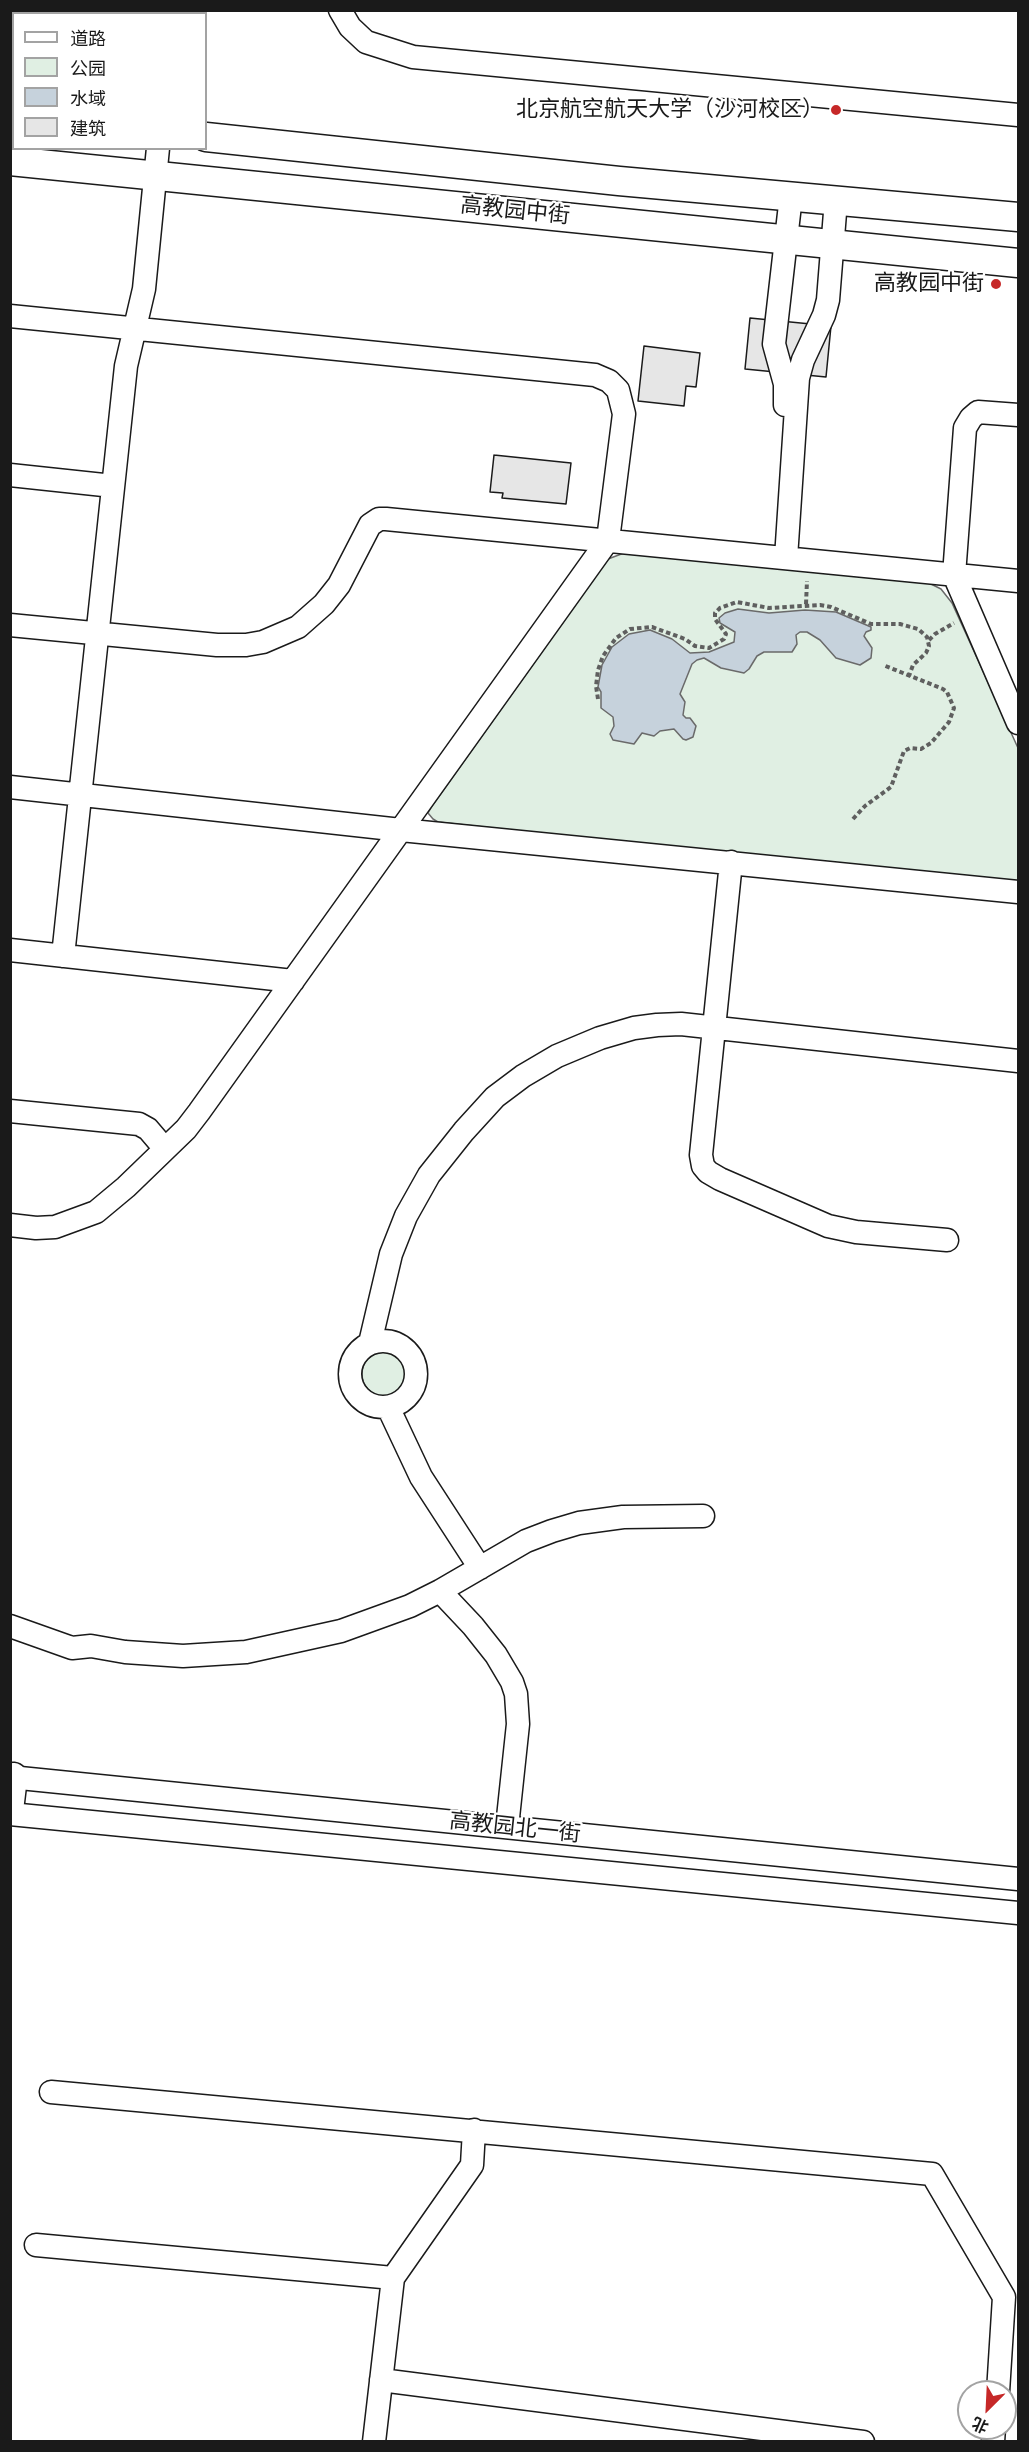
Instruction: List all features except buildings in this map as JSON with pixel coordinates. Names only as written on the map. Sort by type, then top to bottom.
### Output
[{"type":"main road","name":"高教园中街","points":[[207,137],[619,181],[1018,217]]},
{"type":"main road","name":"高教园中街","points":[[10,161],[157,162],[786,239],[1018,263]]},
{"type":"street","points":[[340,10],[350,27],[366,42],[413,57],[1018,115]]},
{"type":"street","points":[[63,956],[126,366],[136,330],[148,263],[157,162]]},
{"type":"street","points":[[780,558],[786,394],[774,344],[791,196]]},
{"type":"street","points":[[780,558],[798,378],[828,300],[836,200]]},
{"type":"street","points":[[10,316],[602,376],[618,390],[624,414],[608,540],[199,1112],[126,1187],[96,1212],[55,1227],[36,1228],[10,1225]]},
{"type":"street","points":[[1018,415],[978,412],[971,417],[965,428],[954,575],[1018,723]]},
{"type":"street","points":[[10,475],[113,486]]},
{"type":"street","points":[[10,625],[231,646],[263,642],[298,627],[330,598],[366,531],[379,519],[1018,581]]},
{"type":"street","points":[[10,788],[1018,892]]},
{"type":"street","points":[[730,862],[701,1155],[703,1166],[708,1172],[836,1228],[947,1240]]},
{"type":"street","points":[[10,950],[293,981]]},
{"type":"street","points":[[370,1343],[391,1254],[406,1216],[439,1162],[495,1098],[523,1076],[557,1056],[600,1038],[657,1024],[714,1026],[1018,1061]]},
{"type":"street","points":[[10,1111],[139,1124],[148,1129],[165,1149]]},
{"type":"street","points":[[381,1340],[403,1347],[415,1363],[417,1374],[411,1393],[403,1401],[388,1407],[372,1405],[362,1399],[354,1391],[350,1380],[350,1369],[354,1358],[370,1343],[381,1340]]},
{"type":"street","points":[[388,1407],[421,1477],[480,1568]]},
{"type":"street","points":[[10,1626],[72,1648],[91,1646],[125,1652],[183,1656],[271,1648],[341,1631],[410,1606],[526,1541],[579,1523],[651,1515],[703,1516]]},
{"type":"street","points":[[440,1591],[496,1655],[512,1682],[516,1694],[519,1724],[507,1827]]},
{"type":"street","name":"高教园北一街","points":[[11,1785],[507,1827],[1018,1879]]},
{"type":"street","name":"高教园北一街","points":[[10,1814],[1018,1913]]},
{"type":"street","points":[[51,2092],[932,2174],[1004,2297],[1000,2380]]},
{"type":"street","points":[[374,2442],[393,2278],[472,2165],[474,2130]]},
{"type":"street","points":[[36,2245],[393,2278]]},
{"type":"street","points":[[381,2380],[863,2442]]},
{"type":"path","points":[[598,699],[596,686],[603,656],[616,638],[630,629],[652,627],[678,636],[695,646],[709,648],[721,642],[726,636],[725,630],[715,619],[715,613],[720,608],[737,602],[769,608],[806,604],[831,607],[871,624],[900,624],[918,629],[929,640]]},
{"type":"path","points":[[909,676],[913,665],[926,653],[929,640],[935,634],[971,614]]},
{"type":"path","points":[[853,819],[891,787],[904,751],[910,748],[921,749],[931,743],[950,719],[954,706],[948,692],[882,665]]},
{"type":"green space","points":[[624,553],[929,583],[941,589],[952,603],[1018,748],[1018,885],[438,822],[433,819],[428,813],[432,806],[608,559]]},
{"type":"green space","points":[[384,1352],[393,1353],[400,1358],[405,1365],[405,1383],[400,1390],[393,1395],[384,1396],[375,1395],[368,1390],[363,1383],[362,1374],[363,1365],[368,1358],[375,1353]]},
{"type":"water","points":[[738,609],[769,613],[805,610],[836,612],[871,627],[871,630],[864,636],[872,648],[871,658],[860,665],[836,658],[820,640],[807,632],[800,632],[796,635],[797,644],[792,652],[764,652],[757,656],[744,673],[721,668],[704,658],[697,660],[692,664],[680,694],[685,702],[683,715],[690,718],[696,726],[693,737],[683,739],[674,729],[660,731],[654,736],[642,733],[634,744],[613,740],[610,734],[614,726],[613,717],[601,708],[601,692],[598,687],[602,665],[612,647],[629,634],[650,630],[672,639],[690,653],[709,652],[734,642],[735,632],[720,623],[719,618],[725,613]]},
{"type":"place","name":"北京航空航天大学（沙河校区）","points":[[836,110]]},
{"type":"place","name":"高教园中街","points":[[996,284]]}]
